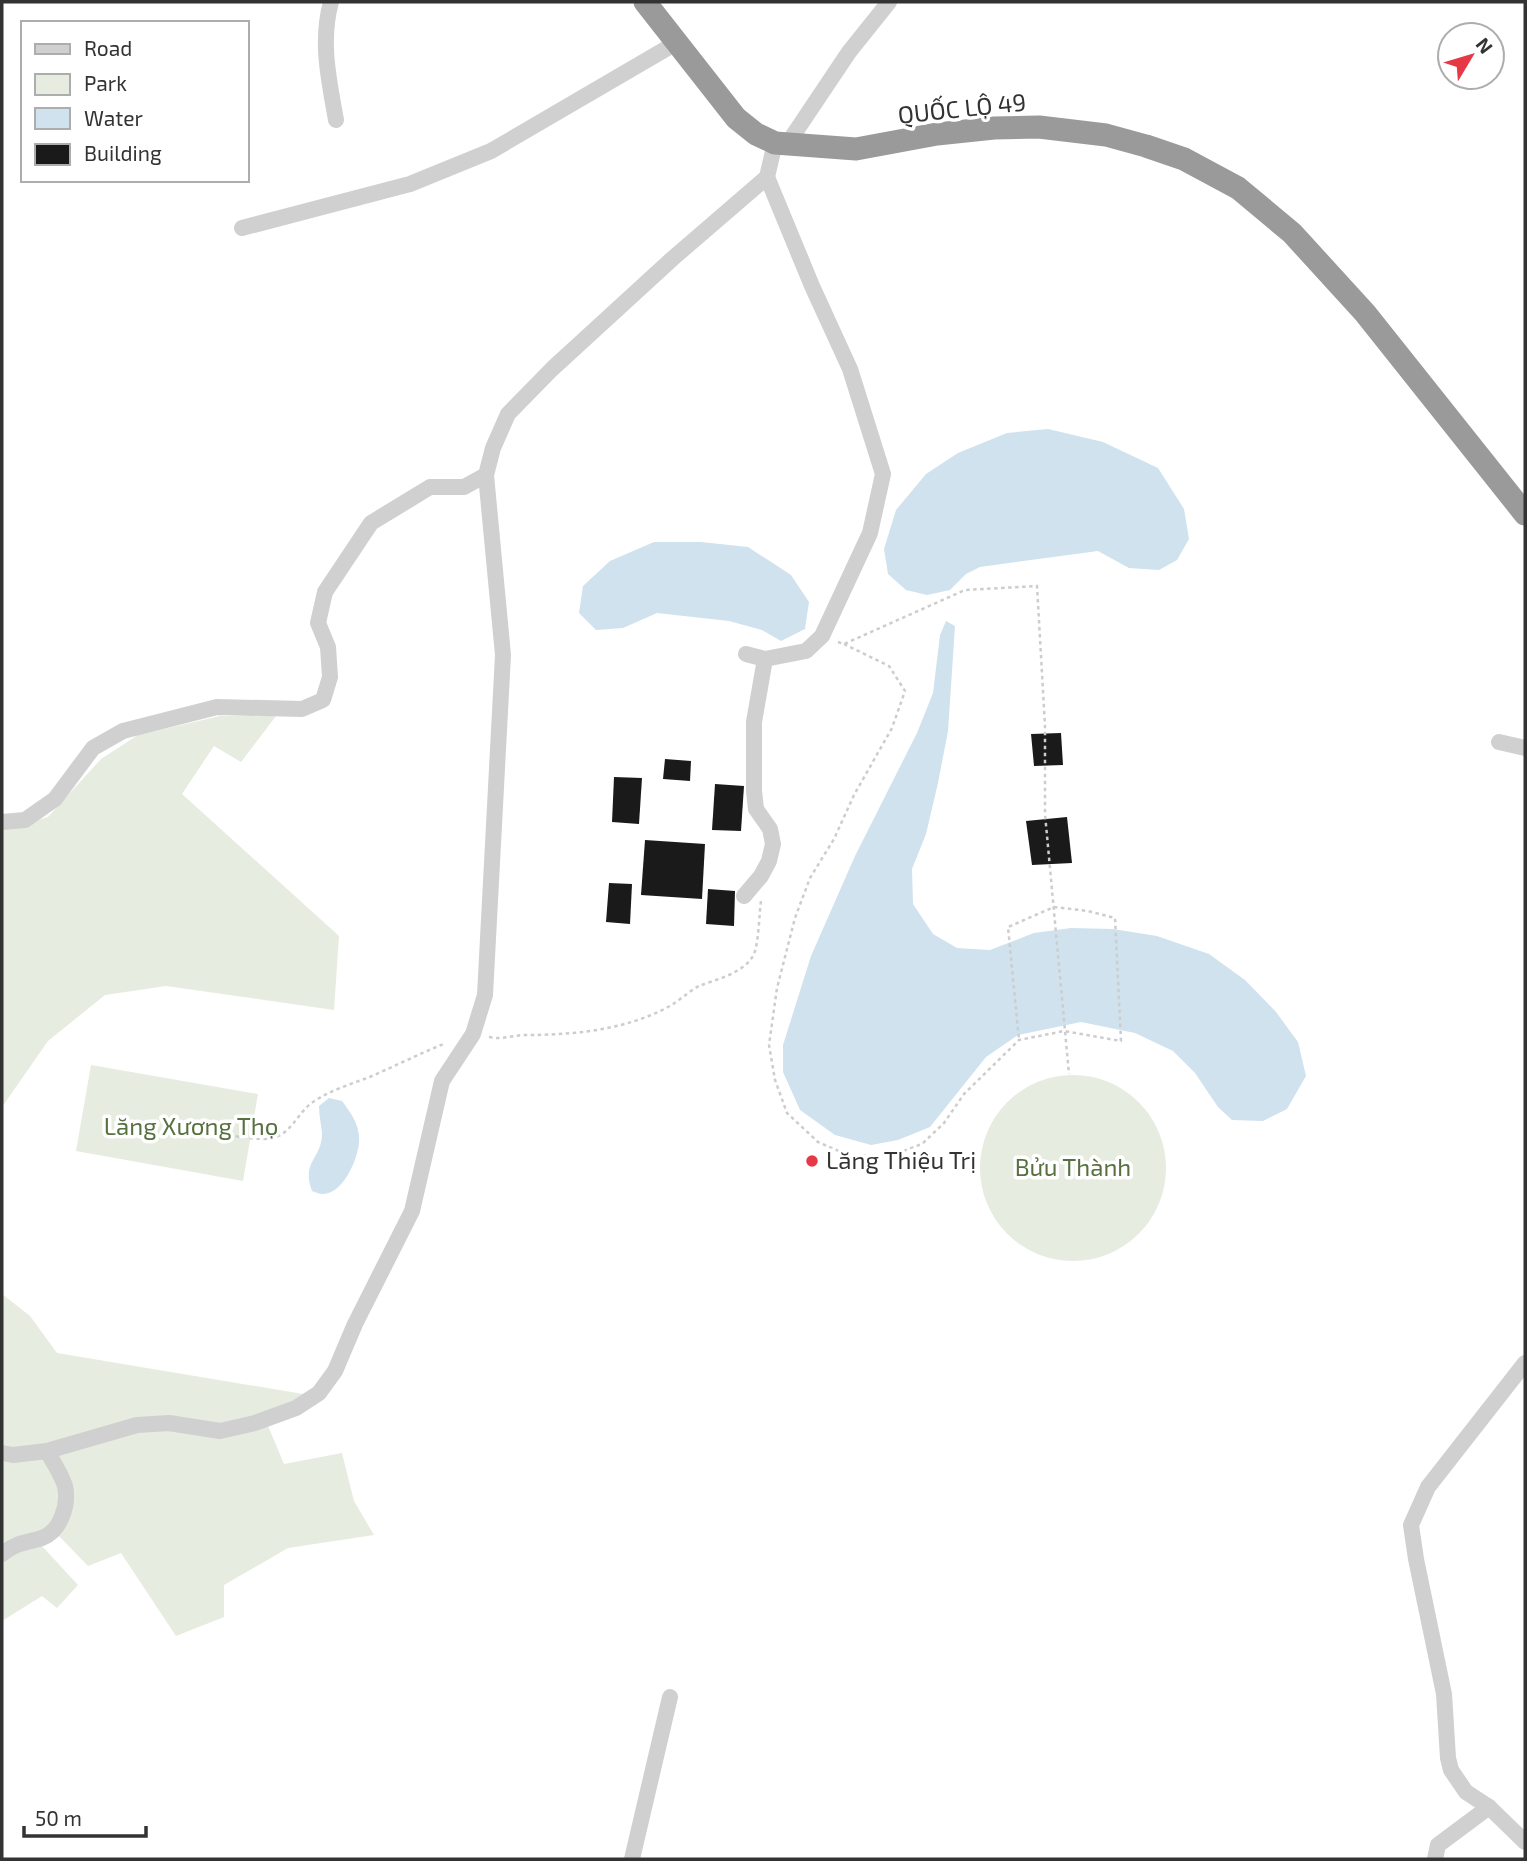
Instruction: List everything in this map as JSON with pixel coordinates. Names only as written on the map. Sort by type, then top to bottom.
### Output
[{"type":"highway","name":"QUỐC LỘ 49","points":[[645,2],[736,118],[756,134],[782,143],[856,149],[937,134],[1039,127],[1106,135],[1184,159],[1238,188],[1292,233],[1365,313],[1525,514]]},
{"type":"street","points":[[331,2],[326,36],[326,61],[337,120]]},
{"type":"street","points":[[2,1453],[13,1455],[47,1451],[137,1424],[169,1423],[220,1431],[232,1429],[296,1408],[319,1393],[335,1371],[355,1324],[412,1211],[442,1081],[473,1034],[485,995],[503,655],[486,475],[493,448],[508,414],[552,369],[767,177],[782,143],[889,2]]},
{"type":"street","points":[[242,228],[410,184],[491,152],[676,43]]},
{"type":"street","points":[[746,654],[765,659],[806,650],[822,636],[870,533],[883,474],[850,369],[767,177]]},
{"type":"street","points":[[2,822],[25,820],[55,799],[93,748],[123,731],[217,707],[302,709],[323,700],[330,677],[328,647],[318,623],[325,592],[371,523],[429,486],[464,487],[486,475]]},
{"type":"street","points":[[744,896],[761,876],[769,861],[773,844],[770,829],[756,808],[754,791],[754,722],[765,659]]},
{"type":"street","points":[[1499,742],[1525,748]]},
{"type":"street","points":[[1525,1363],[1429,1487],[1411,1525],[1444,1694],[1451,1770],[1466,1792],[1489,1807],[1525,1842]]},
{"type":"street","points":[[2,1554],[14,1545],[43,1538],[55,1531],[63,1514],[65,1486],[47,1451]]},
{"type":"street","points":[[632,1859],[670,1697]]},
{"type":"street","points":[[1435,1859],[1438,1845],[1489,1807]]},
{"type":"path","points":[[844,644],[965,590],[1037,586],[1045,726],[1045,814],[1069,1074]]},
{"type":"path","points":[[822,636],[889,666],[905,691],[892,728],[854,795],[834,839],[810,878],[795,918],[777,988],[769,1045],[775,1080],[787,1113],[818,1142],[850,1156],[892,1155],[922,1144],[944,1123],[964,1094],[1019,1040],[1064,1031],[1121,1041],[1115,918],[1054,907],[1008,928],[1019,1040]]},
{"type":"path","points":[[167,1122],[191,1129],[270,1139],[282,1135],[310,1103],[473,1034],[501,1039],[523,1035],[554,1036],[597,1030],[640,1019],[669,1006],[696,988],[735,972],[754,955],[761,901],[761,876]]},
{"type":"green space","points":[[220,716],[276,716],[241,762],[214,746],[182,794],[339,936],[334,1010],[166,986],[105,995],[48,1041],[2,1107],[2,829],[48,817],[101,759],[138,735]]},
{"type":"green space","name":"Lăng Xương Thọ","points":[[91,1065],[258,1094],[243,1181],[76,1151]]},
{"type":"green space","name":"Bửu Thành","points":[[1073,1075],[1091,1076],[1109,1082],[1125,1090],[1139,1102],[1151,1116],[1159,1132],[1165,1150],[1165,1186],[1159,1204],[1151,1220],[1139,1234],[1125,1246],[1109,1254],[1091,1260],[1073,1261],[1055,1260],[1037,1254],[1021,1246],[1007,1234],[995,1220],[987,1204],[981,1186],[980,1168],[981,1150],[987,1132],[995,1116],[1007,1102],[1021,1090],[1037,1082],[1055,1076]]},
{"type":"green space","points":[[2,1294],[30,1316],[57,1353],[321,1397],[316,1405],[266,1421],[284,1464],[342,1453],[354,1501],[374,1535],[288,1548],[224,1585],[224,1617],[176,1636],[121,1553],[88,1566],[57,1534],[42,1546],[78,1585],[57,1608],[42,1596],[2,1621]]},
{"type":"water","points":[[1048,429],[1103,442],[1158,468],[1184,509],[1189,539],[1177,560],[1159,570],[1129,568],[1098,551],[980,567],[966,574],[950,590],[927,595],[906,590],[888,574],[884,549],[896,510],[926,474],[958,453],[1007,433]]},
{"type":"water","points":[[654,542],[701,542],[748,547],[791,575],[809,602],[805,629],[781,641],[762,630],[729,621],[657,613],[623,628],[596,630],[579,613],[583,586],[610,561]]},
{"type":"water","points":[[946,621],[955,626],[948,731],[926,834],[912,869],[913,904],[933,934],[957,948],[990,950],[1034,933],[1071,928],[1113,929],[1157,936],[1209,954],[1245,980],[1276,1012],[1298,1042],[1306,1076],[1287,1109],[1263,1121],[1232,1120],[1218,1107],[1195,1073],[1173,1051],[1135,1033],[1081,1022],[1018,1035],[986,1057],[930,1127],[898,1140],[871,1145],[835,1135],[800,1110],[783,1072],[783,1045],[811,956],[855,856],[917,733],[933,693],[940,635]]},
{"type":"water","points":[[329,1098],[342,1101],[351,1113],[357,1126],[359,1144],[350,1172],[338,1187],[322,1194],[312,1191],[309,1173],[321,1142],[319,1106]]},
{"type":"building","points":[[1061,733],[1063,765],[1034,766],[1031,734]]},
{"type":"building","points":[[665,759],[691,761],[690,781],[663,779]]},
{"type":"building","points":[[614,777],[642,778],[639,824],[612,822]]},
{"type":"building","points":[[715,784],[744,786],[741,831],[712,830]]},
{"type":"building","points":[[1067,817],[1072,863],[1032,865],[1026,821]]},
{"type":"building","points":[[645,840],[705,844],[702,899],[641,895]]},
{"type":"building","points":[[609,883],[632,884],[630,924],[606,922]]},
{"type":"building","points":[[708,889],[735,891],[734,926],[706,924]]},
{"type":"place","name":"Lăng Thiệu Trị","points":[[812,1161]]}]
